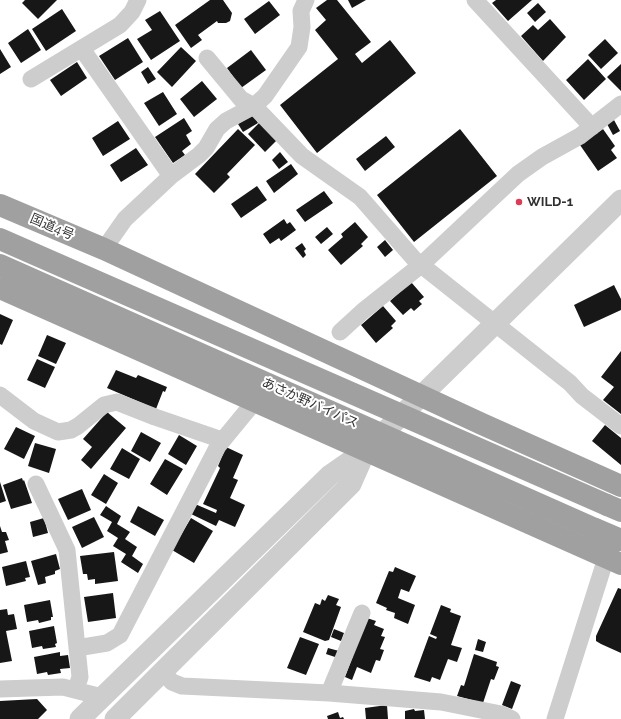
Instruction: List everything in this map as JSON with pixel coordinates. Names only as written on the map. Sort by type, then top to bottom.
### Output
[{"type":"highway","name":"国道4号","points":[[0,205],[104,249],[621,486]]},
{"type":"highway","name":"あさか野バイパス","points":[[0,239],[614,508]]},
{"type":"highway","name":"あさか野バイパス","points":[[0,265],[621,540]]},
{"type":"highway","points":[[0,288],[614,561]]},
{"type":"street","points":[[31,78],[120,25],[132,12],[138,0]]},
{"type":"street","points":[[104,249],[125,219],[170,176],[199,155],[206,148],[217,129],[226,121],[254,106],[265,96],[299,47],[302,32],[301,12],[306,0]]},
{"type":"street","points":[[475,0],[592,127]]},
{"type":"street","points":[[82,49],[170,176]]},
{"type":"street","points":[[207,58],[241,99],[254,106],[302,156],[360,197],[421,265],[570,383],[582,396],[621,426]]},
{"type":"street","points":[[340,332],[363,311],[421,265],[518,174],[592,127],[621,104]]},
{"type":"street","points":[[80,719],[330,475],[366,450],[621,200]]},
{"type":"street","points":[[0,395],[34,421],[58,432],[71,430],[104,405],[117,402],[155,418],[222,440]]},
{"type":"street","points":[[77,648],[107,643],[120,635],[171,534],[222,440],[255,401]]},
{"type":"street","points":[[114,719],[351,484],[366,450]]},
{"type":"street","points":[[36,484],[67,550],[80,677],[76,689]]},
{"type":"street","points":[[555,719],[614,561]]},
{"type":"street","points":[[329,693],[362,613]]},
{"type":"street","points":[[162,671],[172,682],[182,686],[329,693],[441,702],[501,714],[512,719]]},
{"type":"street","points":[[0,689],[38,687],[76,689],[102,697]]},
{"type":"building","points":[[25,0],[57,0],[38,19],[22,3]]},
{"type":"building","points":[[210,0],[223,0],[232,13],[230,21],[226,23],[218,23],[217,21],[198,35],[202,40],[191,48],[175,25]]},
{"type":"building","points":[[327,0],[337,0],[371,42],[355,54],[362,63],[390,40],[416,73],[317,153],[280,105],[338,59],[315,30],[326,20],[316,8]]},
{"type":"building","points":[[348,0],[366,0],[352,8]]},
{"type":"building","points":[[496,0],[532,0],[508,21],[492,3]]},
{"type":"building","points":[[269,1],[280,15],[255,34],[244,19]]},
{"type":"building","points":[[538,3],[546,12],[535,22],[527,13]]},
{"type":"building","points":[[62,9],[76,31],[46,51],[32,29]]},
{"type":"building","points":[[160,11],[180,41],[151,60],[137,39],[152,30],[145,20]]},
{"type":"building","points":[[550,19],[566,37],[543,61],[521,36],[533,25],[538,30]]},
{"type":"building","points":[[28,29],[41,50],[21,63],[8,43]]},
{"type":"building","points":[[128,38],[143,62],[115,80],[99,56]]},
{"type":"building","points":[[605,39],[618,53],[601,69],[588,55]]},
{"type":"building","points":[[181,47],[196,61],[172,87],[157,72]]},
{"type":"building","points":[[0,49],[11,67],[0,74]]},
{"type":"building","points":[[251,50],[266,70],[241,88],[227,68]]},
{"type":"building","points":[[588,59],[606,79],[584,100],[566,80]]},
{"type":"building","points":[[77,62],[87,78],[61,96],[50,80]]},
{"type":"building","points":[[621,64],[621,91],[607,77]]},
{"type":"building","points":[[148,67],[156,79],[148,84],[141,72]]},
{"type":"building","points":[[202,81],[217,99],[194,117],[180,99]]},
{"type":"building","points":[[163,92],[177,114],[159,126],[144,103]]},
{"type":"building","points":[[253,114],[258,123],[243,132],[238,124]]},
{"type":"building","points":[[184,118],[192,131],[186,135],[191,144],[182,151],[185,155],[173,163],[155,137]]},
{"type":"building","points":[[614,120],[620,131],[613,135],[607,124]]},
{"type":"building","points":[[118,121],[130,139],[103,156],[92,138]]},
{"type":"building","points":[[260,122],[277,140],[265,152],[248,134]]},
{"type":"building","points":[[238,129],[255,145],[227,174],[230,177],[214,193],[195,174]]},
{"type":"building","points":[[460,129],[497,176],[414,242],[377,195]]},
{"type":"building","points":[[603,129],[615,146],[611,150],[617,158],[598,171],[580,145]]},
{"type":"building","points":[[386,136],[395,147],[365,171],[356,159]]},
{"type":"building","points":[[136,148],[148,165],[121,182],[110,165]]},
{"type":"building","points":[[280,152],[288,162],[279,169],[272,160]]},
{"type":"building","points":[[291,164],[298,174],[274,193],[266,181]]},
{"type":"building","points":[[257,186],[267,200],[241,218],[231,204]]},
{"type":"building","points":[[324,191],[333,203],[305,222],[296,210]]},
{"type":"building","points":[[284,219],[287,224],[290,222],[296,230],[281,241],[279,238],[270,244],[263,234]]},
{"type":"building","points":[[355,222],[368,237],[361,244],[363,246],[341,265],[328,250],[343,237],[341,234]]},
{"type":"building","points":[[327,227],[333,234],[321,244],[315,237]]},
{"type":"building","points":[[385,240],[393,250],[385,257],[377,247]]},
{"type":"building","points":[[302,243],[306,249],[304,251],[306,255],[303,258],[295,248]]},
{"type":"building","points":[[411,282],[424,297],[419,301],[422,304],[414,311],[411,308],[403,315],[390,301]]},
{"type":"building","points":[[614,285],[621,299],[621,310],[584,327],[574,305]]},
{"type":"building","points":[[383,306],[396,321],[391,326],[393,328],[376,343],[361,325]]},
{"type":"building","points":[[0,314],[13,320],[2,345],[0,344]]},
{"type":"building","points":[[47,335],[66,343],[56,364],[38,356]]},
{"type":"building","points":[[621,351],[621,414],[603,400],[614,387],[601,377]]},
{"type":"building","points":[[37,359],[55,367],[45,388],[27,380]]},
{"type":"building","points":[[116,370],[136,378],[138,375],[167,387],[165,392],[163,391],[156,409],[107,388]]},
{"type":"building","points":[[107,412],[126,428],[91,469],[81,460],[92,447],[83,439]]},
{"type":"building","points":[[605,425],[621,438],[621,465],[592,441]]},
{"type":"building","points":[[16,427],[35,436],[24,459],[4,449]]},
{"type":"building","points":[[141,432],[161,443],[150,462],[131,451]]},
{"type":"building","points":[[179,435],[197,446],[186,465],[168,454]]},
{"type":"building","points":[[35,443],[56,449],[49,473],[28,466]]},
{"type":"building","points":[[226,447],[243,455],[233,478],[238,480],[230,498],[245,505],[235,527],[219,520],[216,526],[191,514],[195,504],[216,513],[217,510],[203,504],[220,468],[218,466]]},
{"type":"building","points":[[122,448],[140,459],[129,479],[110,469]]},
{"type":"building","points":[[165,459],[183,469],[167,495],[150,484]]},
{"type":"building","points":[[104,474],[118,483],[106,504],[91,495]]},
{"type":"building","points":[[22,478],[32,503],[11,509],[3,485]]},
{"type":"building","points":[[0,482],[6,501],[0,503]]},
{"type":"building","points":[[82,489],[91,510],[68,520],[58,499]]},
{"type":"building","points":[[106,506],[121,516],[117,524],[130,532],[125,539],[137,547],[132,556],[143,564],[138,573],[121,562],[126,554],[113,546],[118,538],[107,531],[112,522],[100,515]]},
{"type":"building","points":[[138,506],[164,520],[155,536],[130,522]]},
{"type":"building","points":[[94,517],[104,537],[82,548],[72,527]]},
{"type":"building","points":[[44,518],[48,533],[33,537],[30,522]]},
{"type":"building","points":[[191,518],[213,531],[194,563],[172,550]]},
{"type":"building","points":[[0,526],[2,532],[6,532],[9,540],[5,541],[8,552],[0,554]]},
{"type":"building","points":[[114,552],[118,581],[95,584],[95,579],[88,580],[87,574],[83,574],[80,556]]},
{"type":"building","points":[[56,554],[60,569],[55,571],[55,574],[45,577],[46,583],[38,585],[31,561]]},
{"type":"building","points":[[26,561],[30,577],[25,578],[26,581],[6,586],[2,567]]},
{"type":"building","points":[[395,567],[416,576],[409,592],[401,589],[398,598],[415,605],[408,624],[394,618],[395,613],[386,610],[387,608],[376,603],[389,571],[393,572]]},
{"type":"building","points":[[618,588],[621,589],[621,653],[596,641],[596,636]]},
{"type":"building","points":[[113,593],[116,618],[88,622],[84,597]]},
{"type":"building","points":[[328,595],[339,599],[336,605],[341,607],[329,640],[325,641],[303,632],[315,603],[320,605],[322,599],[325,601]]},
{"type":"building","points":[[50,600],[53,617],[51,617],[51,620],[39,623],[38,620],[27,622],[24,605]]},
{"type":"building","points":[[441,605],[451,609],[450,612],[461,616],[451,645],[462,648],[457,662],[448,659],[440,680],[432,677],[430,682],[414,677],[429,636],[436,639],[437,637],[430,634]]},
{"type":"building","points":[[7,609],[8,615],[14,614],[17,629],[6,631],[12,661],[0,663],[0,610]]},
{"type":"building","points":[[367,618],[376,621],[374,625],[384,629],[381,636],[385,637],[380,649],[384,650],[380,661],[376,660],[371,673],[357,667],[352,680],[345,677]]},
{"type":"building","points":[[54,626],[57,643],[55,644],[56,647],[43,649],[42,646],[32,648],[29,631]]},
{"type":"building","points":[[334,629],[344,633],[341,641],[331,637]]},
{"type":"building","points":[[300,637],[319,644],[306,675],[287,668]]},
{"type":"building","points":[[478,639],[486,642],[483,652],[475,650]]},
{"type":"building","points":[[328,648],[339,651],[338,658],[326,654]]},
{"type":"building","points":[[60,652],[60,656],[68,655],[70,668],[60,669],[61,673],[48,675],[47,672],[37,674],[34,657]]},
{"type":"building","points":[[474,654],[497,662],[496,666],[499,667],[494,680],[491,679],[483,703],[457,696],[461,685],[464,686]]},
{"type":"building","points":[[511,681],[521,685],[512,709],[502,705]]},
{"type":"building","points":[[37,699],[47,710],[38,719],[0,719],[0,701]]},
{"type":"building","points":[[387,705],[388,719],[366,719],[365,708]]},
{"type":"building","points":[[414,709],[415,711],[424,710],[425,719],[405,719],[405,711]]},
{"type":"building","points":[[338,712],[340,718],[343,717],[344,719],[328,719],[327,716]]},
{"type":"place","name":"WILD-1","points":[[519,202]]}]
